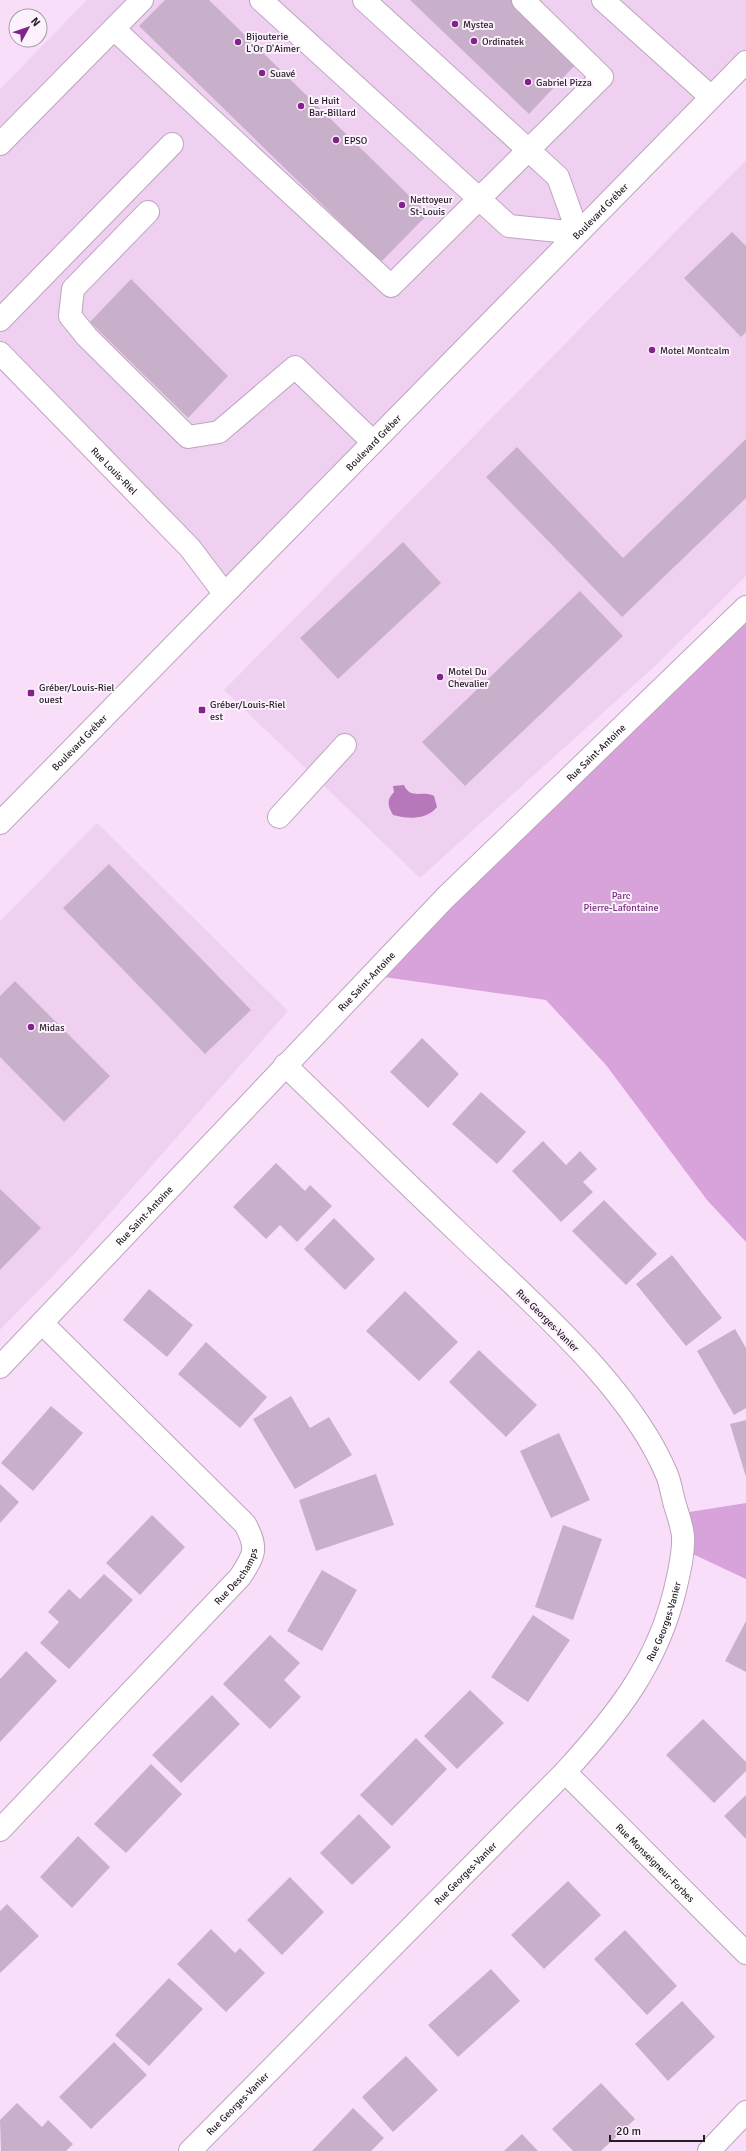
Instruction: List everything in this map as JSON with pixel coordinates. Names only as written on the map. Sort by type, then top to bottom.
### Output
[{"type":"street","points":[[0,144],[142,0]]},
{"type":"street","points":[[261,0],[509,226],[578,232],[558,178],[364,0]]},
{"type":"street","points":[[114,29],[391,286],[602,77],[523,0]]},
{"type":"street","points":[[603,0],[711,97]]},
{"type":"street","name":"Boulevard Gréber","points":[[0,823],[746,62]]},
{"type":"street","points":[[0,320],[172,144]]},
{"type":"street","points":[[148,212],[73,289],[70,316],[87,337],[188,437],[219,432],[296,367],[373,442]]},
{"type":"street","name":"Rue Louis-Riel","points":[[0,353],[190,548],[224,593]]},
{"type":"street","name":"Rue Saint-Antoine","points":[[0,1367],[445,898],[746,607]]},
{"type":"street","points":[[279,817],[345,745]]},
{"type":"street","name":"Rue Georges-Vanier","points":[[190,2151],[565,1772],[610,1722],[632,1692],[647,1665],[671,1606],[678,1577],[683,1536],[667,1476],[650,1441],[620,1397],[568,1338],[285,1065]]},
{"type":"street","name":"Rue Deschamps","points":[[0,1830],[240,1577],[250,1563],[255,1550],[252,1537],[245,1524],[42,1323]]},
{"type":"street","name":"Rue Monseigneur-Forbes","points":[[565,1772],[746,1953]]},
{"type":"street","points":[[709,2151],[746,2112]]},
{"type":"shaded area","points":[[87,0],[746,0],[746,61],[224,593],[0,354],[0,89],[40,48],[48,48],[48,40]]},
{"type":"shaded area","points":[[746,160],[746,576],[657,664],[420,878],[224,690]]},
{"type":"shaded area","points":[[404,785],[410,792],[430,794],[434,796],[437,807],[433,811],[423,816],[411,818],[393,815],[390,809],[389,800],[394,792],[393,786]]},
{"type":"shaded area","points":[[97,823],[288,1011],[74,1254],[0,1330],[0,921]]},
{"type":"green space","name":"Parc Pierre-Lafontaine","points":[[746,607],[746,1242],[707,1200],[606,1065],[546,1000],[370,975]]},
{"type":"green space","points":[[746,1503],[746,1579],[682,1549],[677,1514]]},
{"type":"building","points":[[165,0],[209,0],[428,214],[381,262],[139,26]]},
{"type":"building","points":[[410,0],[511,0],[577,63],[529,114]]},
{"type":"building","points":[[732,232],[746,246],[746,332],[741,337],[684,278]]},
{"type":"building","points":[[131,279],[228,376],[188,418],[90,322]]},
{"type":"building","points":[[746,439],[746,498],[622,617],[486,477],[517,447],[623,558]]},
{"type":"building","points":[[403,542],[441,583],[338,679],[300,638]]},
{"type":"building","points":[[580,591],[623,636],[465,786],[422,742]]},
{"type":"building","points":[[109,864],[251,1010],[205,1054],[63,908]]},
{"type":"building","name":"Midas","points":[[15,981],[110,1076],[64,1122],[0,1057],[0,996]]},
{"type":"building","points":[[422,1038],[459,1074],[428,1108],[390,1072]]},
{"type":"building","points":[[481,1092],[526,1132],[497,1164],[452,1124]]},
{"type":"building","points":[[543,1141],[566,1165],[580,1151],[597,1169],[583,1182],[593,1192],[561,1222],[512,1171]]},
{"type":"building","points":[[276,1163],[305,1191],[310,1185],[332,1206],[297,1242],[280,1225],[266,1239],[233,1207]]},
{"type":"building","points":[[0,1189],[41,1228],[0,1270]]},
{"type":"building","points":[[604,1200],[657,1254],[626,1285],[572,1231]]},
{"type":"building","points":[[334,1218],[375,1259],[345,1290],[304,1249]]},
{"type":"building","points":[[672,1255],[722,1318],[686,1346],[636,1284]]},
{"type":"building","points":[[149,1289],[193,1325],[167,1357],[123,1320]]},
{"type":"building","points":[[405,1291],[458,1342],[419,1381],[366,1331]]},
{"type":"building","points":[[735,1329],[746,1348],[746,1408],[734,1415],[697,1351]]},
{"type":"building","points":[[206,1342],[267,1397],[240,1428],[178,1374]]},
{"type":"building","points":[[479,1350],[537,1405],[506,1437],[449,1382]]},
{"type":"building","points":[[291,1396],[310,1428],[329,1417],[352,1455],[295,1489],[253,1419]]},
{"type":"building","points":[[51,1406],[83,1433],[33,1491],[1,1463]]},
{"type":"building","points":[[746,1420],[746,1477],[730,1424]]},
{"type":"building","points":[[559,1433],[590,1500],[551,1518],[520,1451]]},
{"type":"building","points":[[376,1474],[394,1525],[316,1551],[299,1500]]},
{"type":"building","points":[[0,1484],[19,1502],[0,1523]]},
{"type":"building","points":[[152,1515],[185,1547],[140,1595],[106,1563]]},
{"type":"building","points":[[563,1525],[602,1539],[573,1620],[535,1607]]},
{"type":"building","points":[[322,1570],[357,1590],[322,1651],[287,1631]]},
{"type":"building","points":[[104,1574],[133,1600],[69,1669],[40,1643],[59,1622],[48,1612],[69,1589],[80,1599]]},
{"type":"building","points":[[533,1615],[570,1640],[528,1702],[491,1677]]},
{"type":"building","points":[[746,1621],[746,1672],[725,1661]]},
{"type":"building","points":[[270,1635],[300,1663],[284,1680],[301,1697],[270,1729],[223,1684]]},
{"type":"building","points":[[26,1651],[57,1681],[0,1742],[0,1679]]},
{"type":"building","points":[[470,1690],[504,1723],[457,1769],[424,1736]]},
{"type":"building","points":[[212,1695],[240,1724],[181,1783],[152,1755]]},
{"type":"building","points":[[703,1719],[746,1762],[746,1771],[714,1803],[666,1755]]},
{"type":"building","points":[[416,1738],[447,1769],[392,1826],[360,1795]]},
{"type":"building","points":[[151,1764],[182,1794],[126,1853],[94,1824]]},
{"type":"building","points":[[746,1795],[746,1839],[724,1816]]},
{"type":"building","points":[[359,1814],[391,1847],[352,1885],[320,1853]]},
{"type":"building","points":[[78,1836],[110,1867],[72,1908],[40,1877]]},
{"type":"building","points":[[290,1877],[324,1912],[282,1955],[247,1920]]},
{"type":"building","points":[[568,1881],[601,1915],[544,1969],[511,1935]]},
{"type":"building","points":[[7,1904],[39,1936],[0,1973],[0,1911]]},
{"type":"building","points":[[211,1929],[235,1953],[240,1948],[265,1973],[226,2012],[177,1964]]},
{"type":"building","points":[[625,1930],[677,1986],[647,2015],[594,1959]]},
{"type":"building","points":[[491,1969],[520,2001],[458,2057],[428,2025]]},
{"type":"building","points":[[169,1978],[203,2009],[149,2066],[115,2035]]},
{"type":"building","points":[[682,2001],[715,2037],[668,2081],[635,2044]]},
{"type":"building","points":[[114,2042],[147,2075],[91,2129],[59,2097]]},
{"type":"building","points":[[406,2056],[438,2090],[393,2132],[362,2097]]},
{"type":"building","points":[[601,2083],[635,2119],[601,2151],[573,2151],[552,2129]]},
{"type":"building","points":[[17,2103],[42,2127],[48,2120],[73,2144],[66,2151],[1,2151],[0,2120]]},
{"type":"building","points":[[353,2108],[384,2138],[371,2151],[312,2151]]},
{"type":"building","points":[[522,2134],[538,2151],[504,2151]]},
{"type":"place","name":"Mystea","points":[[455,24]]},
{"type":"place","name":"Ordinatek","points":[[474,41]]},
{"type":"place","name":"Bijouterie L'Or D'Aimer","points":[[238,42]]},
{"type":"place","name":"Suavé","points":[[262,73]]},
{"type":"place","name":"Gabriel Pizza","points":[[528,82]]},
{"type":"place","name":"Le Huit Bar-Billard","points":[[301,106]]},
{"type":"place","name":"EPSO","points":[[336,140]]},
{"type":"place","name":"Nettoyeur St-Louis","points":[[402,205]]},
{"type":"place","name":"Motel Montcalm","points":[[652,350]]},
{"type":"place","name":"Motel Du Chevalier","points":[[440,677]]},
{"type":"place","name":"Gréber/Louis-Riel ouest","points":[[31,693]]},
{"type":"place","name":"Gréber/Louis-Riel est","points":[[202,710]]},
{"type":"place","name":"Midas","points":[[31,1027]]}]
